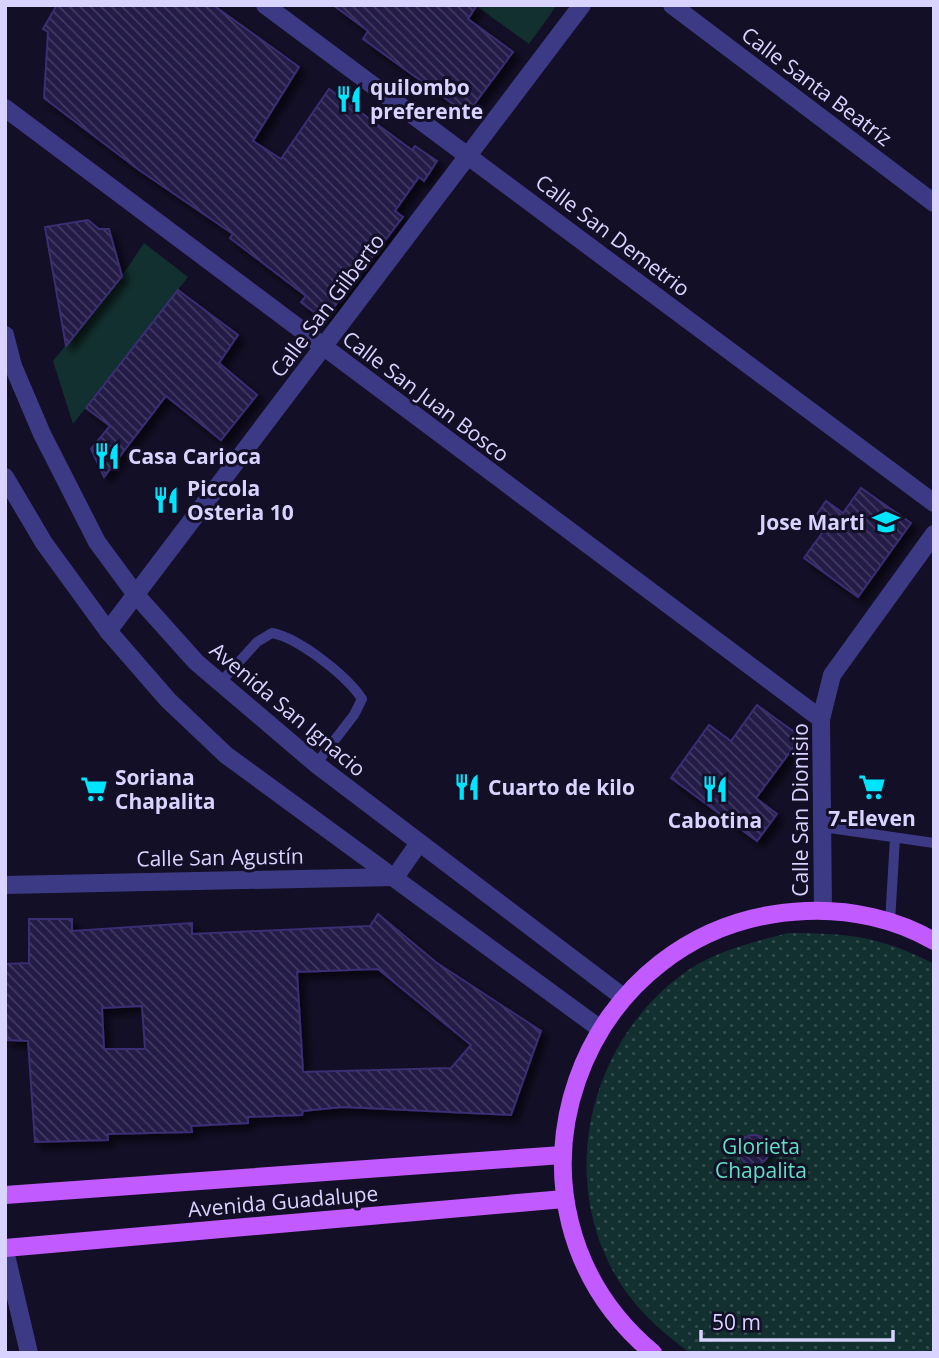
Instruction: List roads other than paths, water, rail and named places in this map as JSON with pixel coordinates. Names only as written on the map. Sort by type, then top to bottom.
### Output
[{"type":"main road","points":[[653,1353],[634,1336],[601,1296],[578,1249],[564,1199],[562,1155],[567,1111],[579,1068],[599,1028],[623,997],[659,963],[713,931],[748,919],[785,912],[823,910],[857,914],[890,922],[934,941]]},
{"type":"main road","name":"Avenida Guadalupe","points":[[5,1195],[562,1155]]},
{"type":"main road","name":"Avenida Guadalupe","points":[[5,1249],[564,1199]]},
{"type":"street","name":"Calle San Demetrio","points":[[265,5],[934,503]]},
{"type":"street","name":"Calle San Gilberto","points":[[108,631],[582,5]]},
{"type":"street","name":"Calle Santa Beatríz","points":[[672,5],[934,203]]},
{"type":"street","name":"Calle San Juan Bosco","points":[[5,108],[821,719]]},
{"type":"street","name":"Avenida San Ignacio","points":[[5,335],[13,366],[68,489],[97,542],[136,595],[196,662],[316,764],[623,997]]},
{"type":"street","points":[[5,477],[44,543],[108,631],[168,701],[226,755],[599,1028]]},
{"type":"street","name":"Calle San Dionisio","points":[[823,910],[821,719],[832,675],[842,657],[934,534]]},
{"type":"street","points":[[395,877],[419,844]]},
{"type":"street","name":"Calle San Agustín","points":[[5,885],[395,877]]},
{"type":"street","points":[[5,1249],[29,1353]]},
{"type":"lane","points":[[220,683],[257,642],[272,633],[288,636],[354,686],[362,699],[354,715],[316,764]]},
{"type":"lane","points":[[823,827],[934,843]]},
{"type":"lane","points":[[890,922],[895,838]]},
{"type":"place","name":"quilombo preferente","points":[[349,99]]},
{"type":"place","name":"Casa Carioca","points":[[107,456]]},
{"type":"place","name":"Piccola Osteria 10","points":[[166,500]]},
{"type":"place","name":"Jose Marti","points":[[886,522]]},
{"type":"place","name":"Cuarto de kilo","points":[[467,787]]},
{"type":"place","name":"7-Eleven","points":[[872,787]]},
{"type":"place","name":"Soriana Chapalita","points":[[94,789]]},
{"type":"place","name":"Cabotina","points":[[715,789]]},
{"type":"park label","name":"Glorieta Chapalita","points":[[761,1158]]}]
